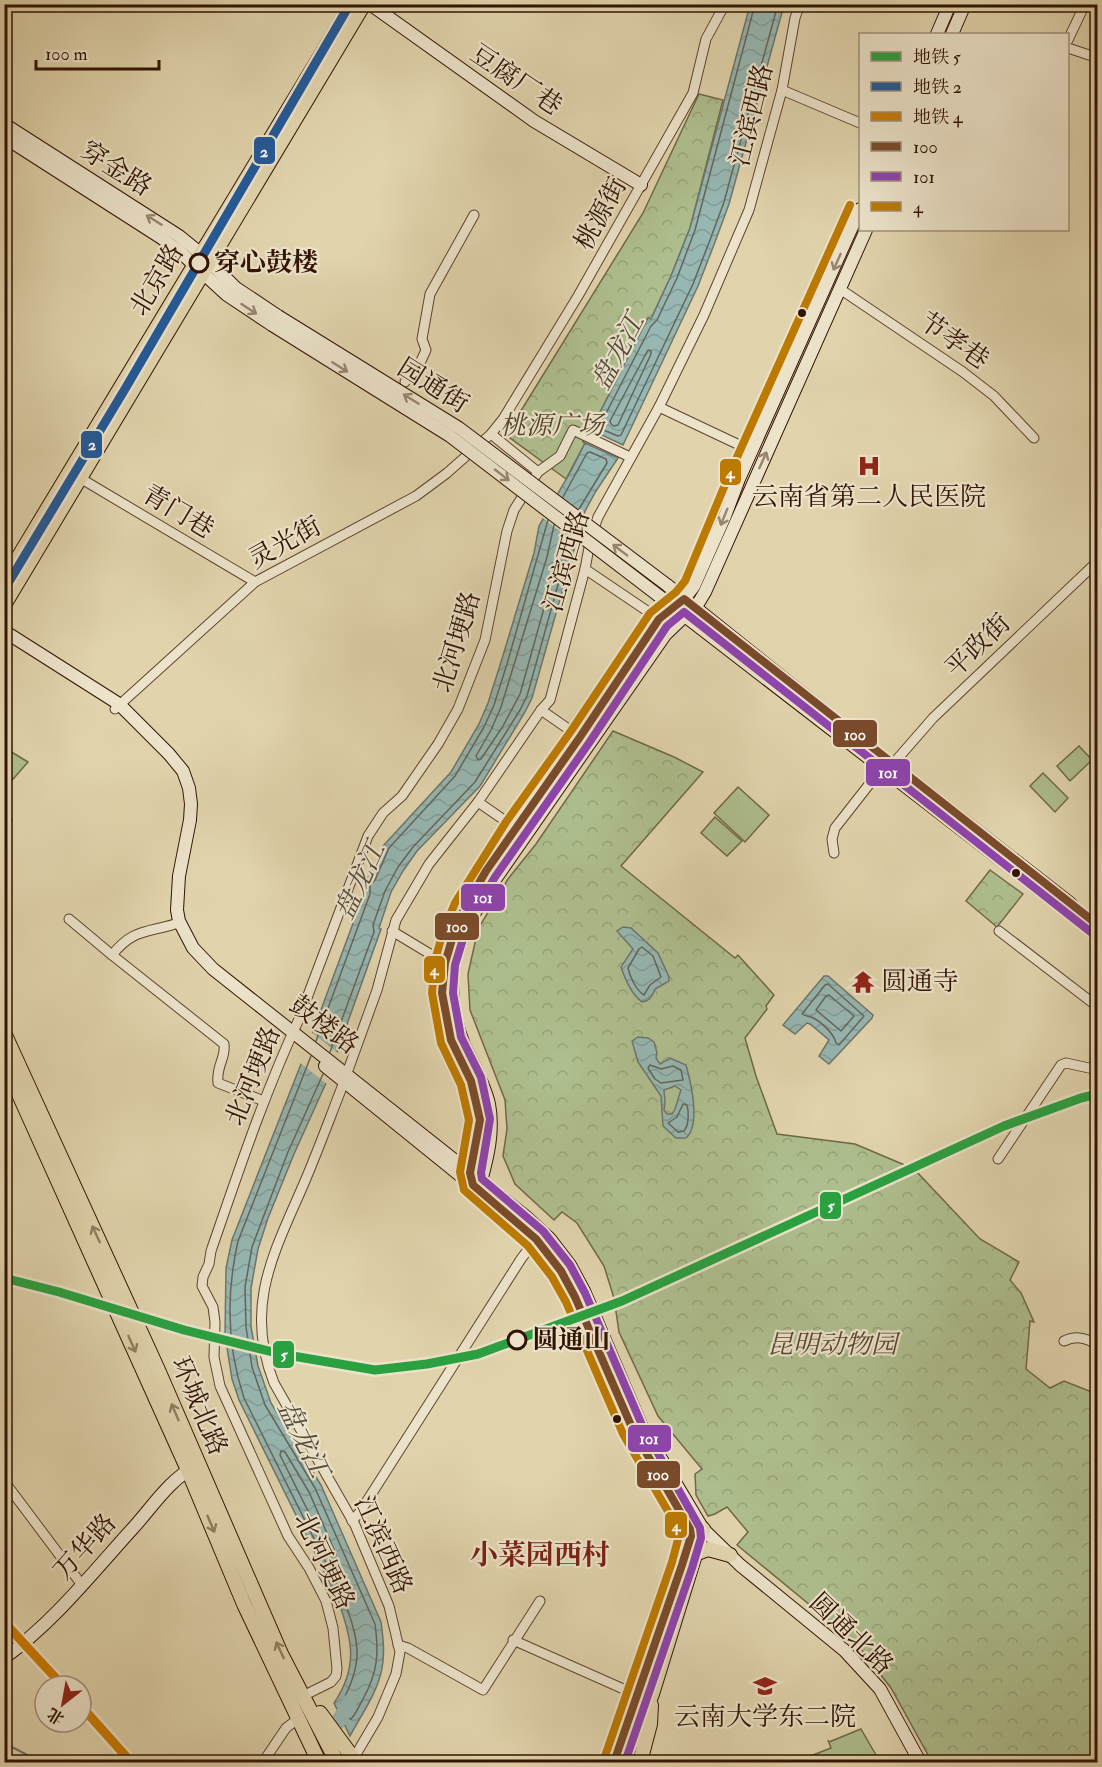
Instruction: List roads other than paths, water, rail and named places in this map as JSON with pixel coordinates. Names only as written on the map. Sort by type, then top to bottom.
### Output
[{"type":"main road","name":"北京路","points":[[4,605],[80,478],[352,4]]},
{"type":"main road","name":"北京路","points":[[4,581],[364,4]]},
{"type":"main road","name":"豆腐厂巷","points":[[370,4],[530,119],[641,185]]},
{"type":"main road","points":[[937,33],[950,4]]},
{"type":"main road","points":[[952,33],[965,4]]},
{"type":"main road","name":"穿金路","points":[[4,124],[179,236],[202,264]]},
{"type":"main road","name":"穿金路","points":[[4,137],[202,264]]},
{"type":"main road","points":[[475,1179],[480,1120],[471,1081],[451,1040],[442,993],[445,963],[453,936],[464,909],[515,828],[580,737],[659,619],[684,599],[694,586],[739,479],[859,213]]},
{"type":"main road","points":[[475,1179],[487,1161],[491,1126],[483,1086],[462,1041],[452,992],[454,965],[474,913],[665,635],[689,612],[705,592],[866,231]]},
{"type":"main road","name":"园通街","points":[[202,264],[275,320],[450,436],[674,608],[689,612]]},
{"type":"main road","name":"园通街","points":[[275,320],[459,428],[667,585],[684,599],[689,612]]},
{"type":"main road","points":[[689,612],[1098,935]]},
{"type":"main road","name":"鼓楼路","points":[[4,631],[117,706],[169,754],[183,771],[189,788],[190,820],[177,895],[179,921],[202,960],[295,1038]]},
{"type":"main road","name":"鼓楼路","points":[[4,639],[117,706],[177,774],[183,789],[184,819],[171,895],[171,910],[188,952],[198,964],[536,1226],[570,1265],[584,1291],[641,1425],[696,1537]]},
{"type":"main road","points":[[887,767],[1098,926]]},
{"type":"main road","name":"环城北路","points":[[4,1033],[153,1360],[244,1604],[319,1762]]},
{"type":"main road","name":"环城北路","points":[[4,1061],[281,1654],[305,1699],[318,1716],[329,1746],[346,1759]]},
{"type":"main road","name":"鼓楼路","points":[[475,1179],[536,1239],[561,1271],[575,1297],[633,1430],[696,1537]]},
{"type":"main road","name":"万华路","points":[[4,1658],[27,1641],[82,1585],[168,1488],[193,1468]]},
{"type":"main road","points":[[696,1537],[714,1549],[730,1555]]},
{"type":"main road","points":[[614,1762],[682,1565],[691,1556],[696,1537]]},
{"type":"main road","points":[[632,1762],[696,1537]]},
{"type":"main road","name":"圆通北路","points":[[696,1537],[730,1555],[844,1650],[880,1689],[920,1762]]},
{"type":"main road","points":[[623,1762],[652,1694]]},
{"type":"main road","points":[[640,1762],[650,1724],[652,1694]]},
{"type":"main road","points":[[318,1716],[346,1759]]},
{"type":"street","name":"桃源街","points":[[490,434],[503,419],[578,296],[693,93],[706,39],[725,4]]},
{"type":"street","name":"江滨西路","points":[[346,1759],[358,1751],[378,1717],[396,1674],[400,1652],[389,1606],[352,1521],[274,1383],[266,1361],[261,1332],[261,1307],[272,1258],[307,1178],[346,1078],[377,990],[392,931],[407,898],[429,864],[478,802],[550,700],[598,517],[626,456],[659,407],[704,315],[749,210],[782,90],[795,18],[800,4]]},
{"type":"street","points":[[1069,38],[1085,4]]},
{"type":"street","points":[[1069,48],[1098,58]]},
{"type":"street","points":[[782,90],[859,122]]},
{"type":"street","points":[[405,382],[421,361],[426,350],[422,339],[430,294],[474,214]]},
{"type":"street","name":"节孝巷","points":[[840,289],[987,390],[1034,438]]},
{"type":"street","points":[[659,407],[752,451]]},
{"type":"street","points":[[490,434],[538,472],[561,456],[573,430],[626,456]]},
{"type":"street","name":"灵光街","points":[[117,706],[255,582],[416,496],[490,434]]},
{"type":"street","name":"北河埂路","points":[[305,1699],[331,1682],[336,1676],[333,1628],[326,1601],[309,1568],[288,1536],[220,1386],[214,1357],[213,1307],[202,1286],[203,1277],[264,1101],[295,1038],[368,836],[383,813],[402,796],[458,710],[485,640],[507,531],[514,510],[538,472]]},
{"type":"street","name":"青门巷","points":[[80,478],[255,582]]},
{"type":"street","name":"平政街","points":[[834,853],[832,839],[835,828],[887,767],[933,718],[1098,561]]},
{"type":"street","points":[[585,569],[659,619]]},
{"type":"street","points":[[541,710],[580,737]]},
{"type":"street","points":[[478,802],[526,835]]},
{"type":"street","points":[[69,919],[224,1044],[225,1052],[217,1072],[218,1083],[264,1101]]},
{"type":"street","points":[[112,955],[129,937],[142,931],[157,930],[175,924]]},
{"type":"street","points":[[392,931],[445,963]]},
{"type":"street","points":[[999,931],[1098,1007]]},
{"type":"street","points":[[998,1159],[1060,1065],[1066,1063],[1098,1070]]},
{"type":"street","points":[[352,1521],[360,1512],[514,1269],[536,1239]]},
{"type":"street","points":[[1064,1341],[1071,1337],[1087,1339],[1098,1345]]},
{"type":"street","points":[[4,1481],[82,1585]]},
{"type":"street","points":[[398,1645],[408,1648],[483,1690],[540,1601]]},
{"type":"street","points":[[513,1640],[637,1695]]},
{"type":"street","points":[[263,1762],[286,1728],[299,1718]]},
{"type":"water","points":[[750,5],[784,5],[729,204],[698,286],[623,445],[591,430],[648,318],[651,319],[690,228]]},
{"type":"water","points":[[585,443],[618,458],[585,511],[532,698],[480,786],[417,851],[391,892],[379,928],[381,929],[326,1083],[294,1154],[258,1249],[251,1288],[251,1327],[258,1366],[271,1403],[321,1485],[381,1622],[384,1651],[380,1677],[373,1695],[350,1736],[334,1703],[342,1690],[350,1664],[351,1652],[347,1627],[338,1600],[239,1400],[232,1379],[225,1335],[226,1268],[232,1240],[301,1064],[365,891],[359,882],[369,877],[384,845],[451,772],[479,724],[501,662],[534,553],[539,526]]},
{"type":"water","points":[[623,927],[631,928],[658,953],[669,977],[669,981],[655,989],[647,1001],[642,1002],[638,999],[621,967],[633,949],[617,931]]},
{"type":"water","points":[[824,976],[828,976],[873,1015],[829,1064],[819,1056],[829,1040],[807,1023],[795,1034],[783,1025]]},
{"type":"water","points":[[638,1037],[648,1038],[654,1042],[656,1058],[660,1064],[670,1058],[686,1065],[694,1114],[691,1132],[686,1138],[676,1138],[663,1126],[661,1096],[638,1062],[632,1041]],"holes":[[[675,1086],[681,1090],[674,1112],[667,1114],[664,1110],[664,1090]]]},
{"type":"waterway","name":"盘龙江","points":[[311,1762],[350,1701]]},
{"type":"waterway","points":[[4,1743],[41,1762]]},
{"type":"metro line","name":"2","points":[[4,590],[125,389],[350,4]]},
{"type":"metro line","name":"5","points":[[4,1278],[59,1292],[184,1330],[281,1354],[375,1370],[427,1364],[478,1354],[622,1301],[1004,1126],[1098,1094]]},
{"type":"metro line","name":"4","points":[[4,1622],[52,1674]]},
{"type":"metro line","name":"4","points":[[93,1719],[131,1762]]},
{"type":"place","name":"穿心鼓楼","points":[[199,263]]},
{"type":"place","name":"云南省第二人民医院","points":[[869,466]]},
{"type":"place","name":"圆通寺","points":[[863,982]]},
{"type":"place","name":"圆通山","points":[[517,1340]]},
{"type":"place","name":"云南大学东二院","points":[[765,1686]]},
{"type":"district","name":"小菜园西村","points":[[540,1555]]},
{"type":"park label","name":"桃源广场","points":[[552,426]]},
{"type":"park label","name":"昆明动物园","points":[[832,1345]]}]
